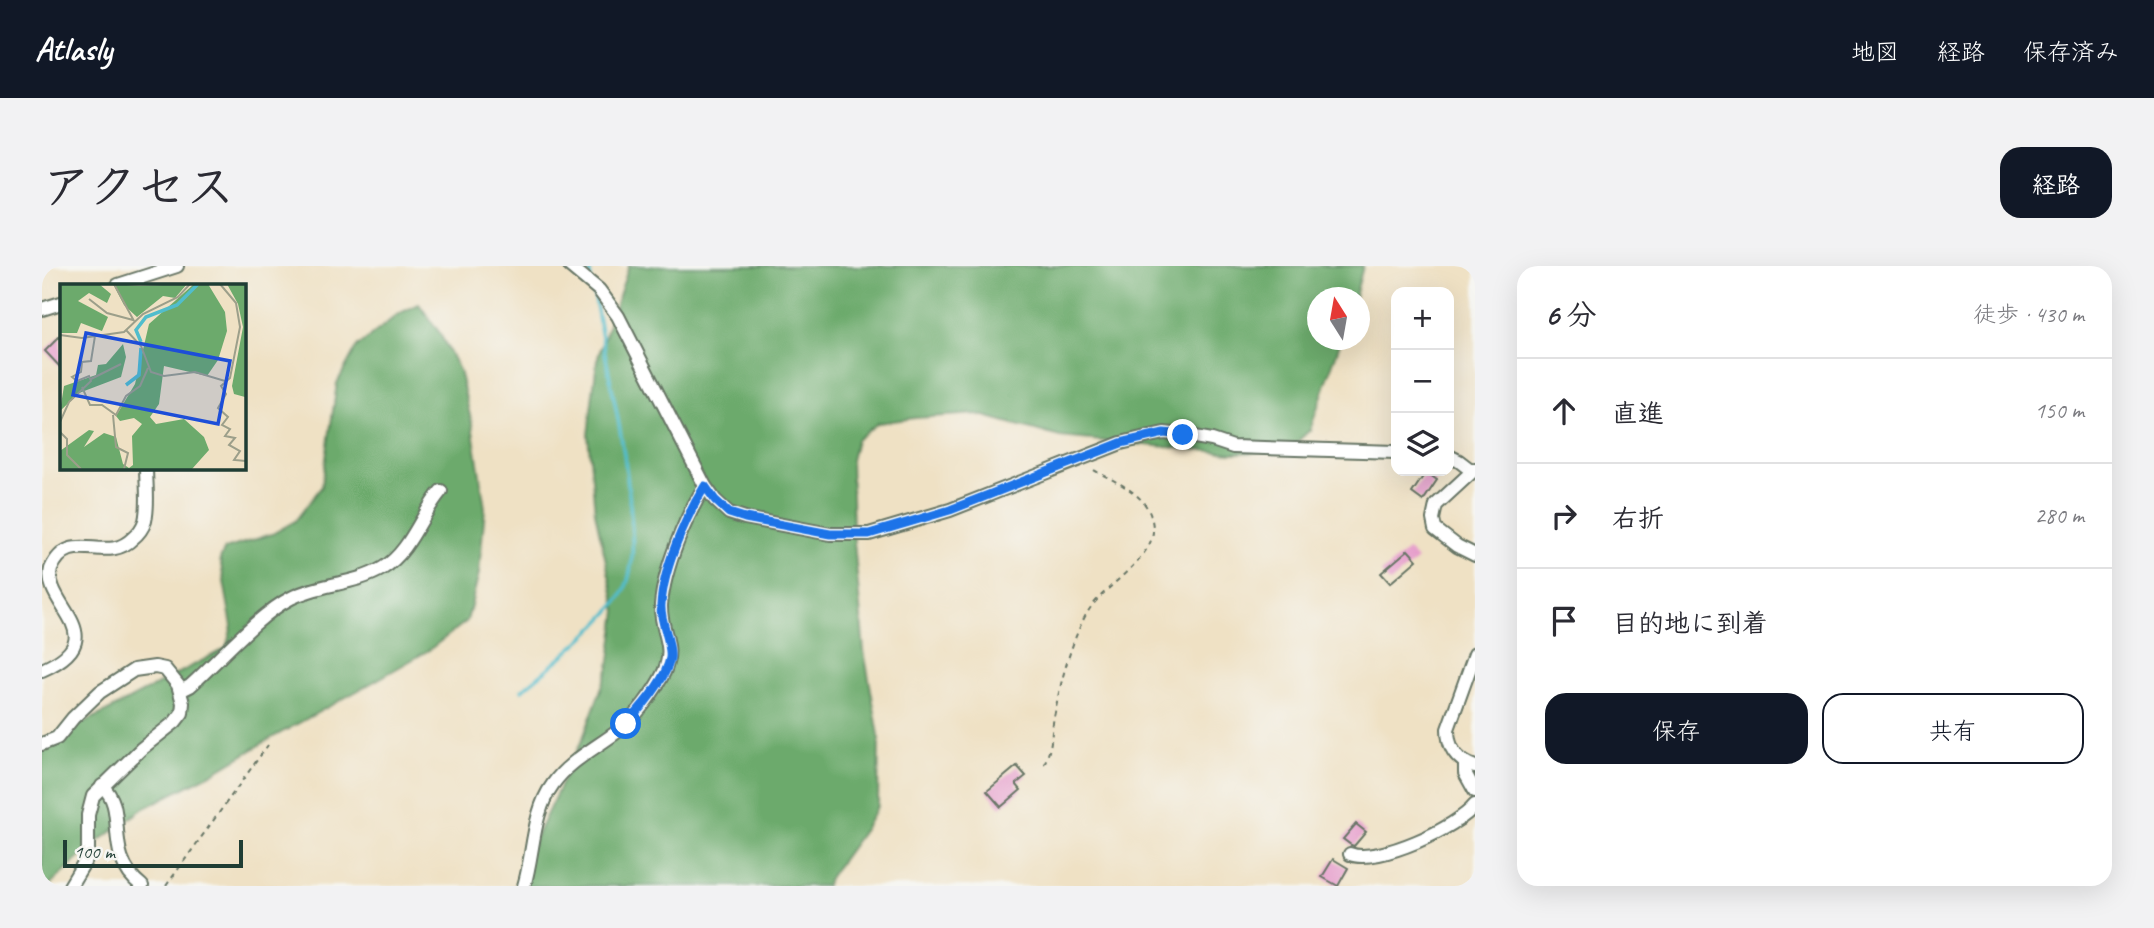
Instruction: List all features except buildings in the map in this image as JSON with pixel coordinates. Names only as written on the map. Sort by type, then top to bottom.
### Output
[{"type":"street","points":[[141,282],[177,266]]},
{"type":"street","points":[[570,266],[599,290],[618,316],[705,486],[729,513],[745,518],[830,534],[869,534],[950,510],[1121,443],[1164,433],[1212,440],[1233,447],[1391,452]]},
{"type":"street","points":[[42,309],[60,303]]},
{"type":"street","points":[[1454,459],[1474,470],[1436,505],[1433,519],[1435,529],[1457,546],[1475,555]]},
{"type":"street","points":[[42,670],[65,658],[72,645],[74,631],[69,618],[51,591],[50,570],[62,554],[75,547],[88,546],[109,551],[124,546],[133,539],[144,523],[146,469]]},
{"type":"street","points":[[524,886],[544,798],[553,783],[562,772],[626,724],[651,694],[664,671],[670,657],[661,607],[667,572],[695,503],[705,486]]},
{"type":"street","points":[[180,691],[190,686],[265,616],[291,598],[383,568],[402,549],[442,491]]},
{"type":"street","points":[[1475,654],[1448,729],[1448,740],[1458,760],[1470,764],[1465,773],[1475,791]]},
{"type":"street","points":[[42,744],[57,738],[80,710],[100,692],[134,670],[155,667],[165,669],[178,685],[182,713],[93,796],[88,815],[88,856],[70,886]]},
{"type":"street","points":[[102,786],[111,796],[121,862],[133,879],[142,886]]},
{"type":"street","points":[[1350,854],[1359,857],[1382,854],[1411,844],[1465,817],[1475,805]]},
{"type":"path","points":[[1044,764],[1052,744],[1056,704],[1079,628],[1097,599],[1142,556],[1153,537],[1150,512],[1137,495],[1077,461]]},
{"type":"path","points":[[166,886],[268,745]]},
{"type":"green space","points":[[629,266],[1363,266],[1358,287],[1307,287],[1307,350],[1338,350],[1310,430],[1287,451],[1232,453],[1060,437],[977,414],[878,423],[856,440],[851,460],[853,531],[864,651],[879,735],[878,805],[826,886],[515,886],[583,738],[609,667],[617,611],[595,512],[588,435],[597,360]]},
{"type":"green space","points":[[419,304],[439,332],[459,370],[472,424],[485,508],[479,573],[467,621],[429,650],[211,774],[144,808],[88,849],[49,886],[42,886],[42,742],[106,712],[226,648],[232,626],[220,559],[225,549],[272,534],[295,521],[322,486],[337,383],[356,348],[398,314]]},
{"type":"waterway","points":[[589,266],[591,278]]},
{"type":"waterway","points":[[522,690],[607,614],[625,589],[631,568],[632,536],[627,477],[594,292]]},
{"type":"route","points":[[626,724],[651,694],[670,657],[661,607],[667,572],[695,503],[705,486],[729,513],[745,518],[830,534],[869,534],[950,510],[1121,443],[1164,433],[1183,435]]}]
